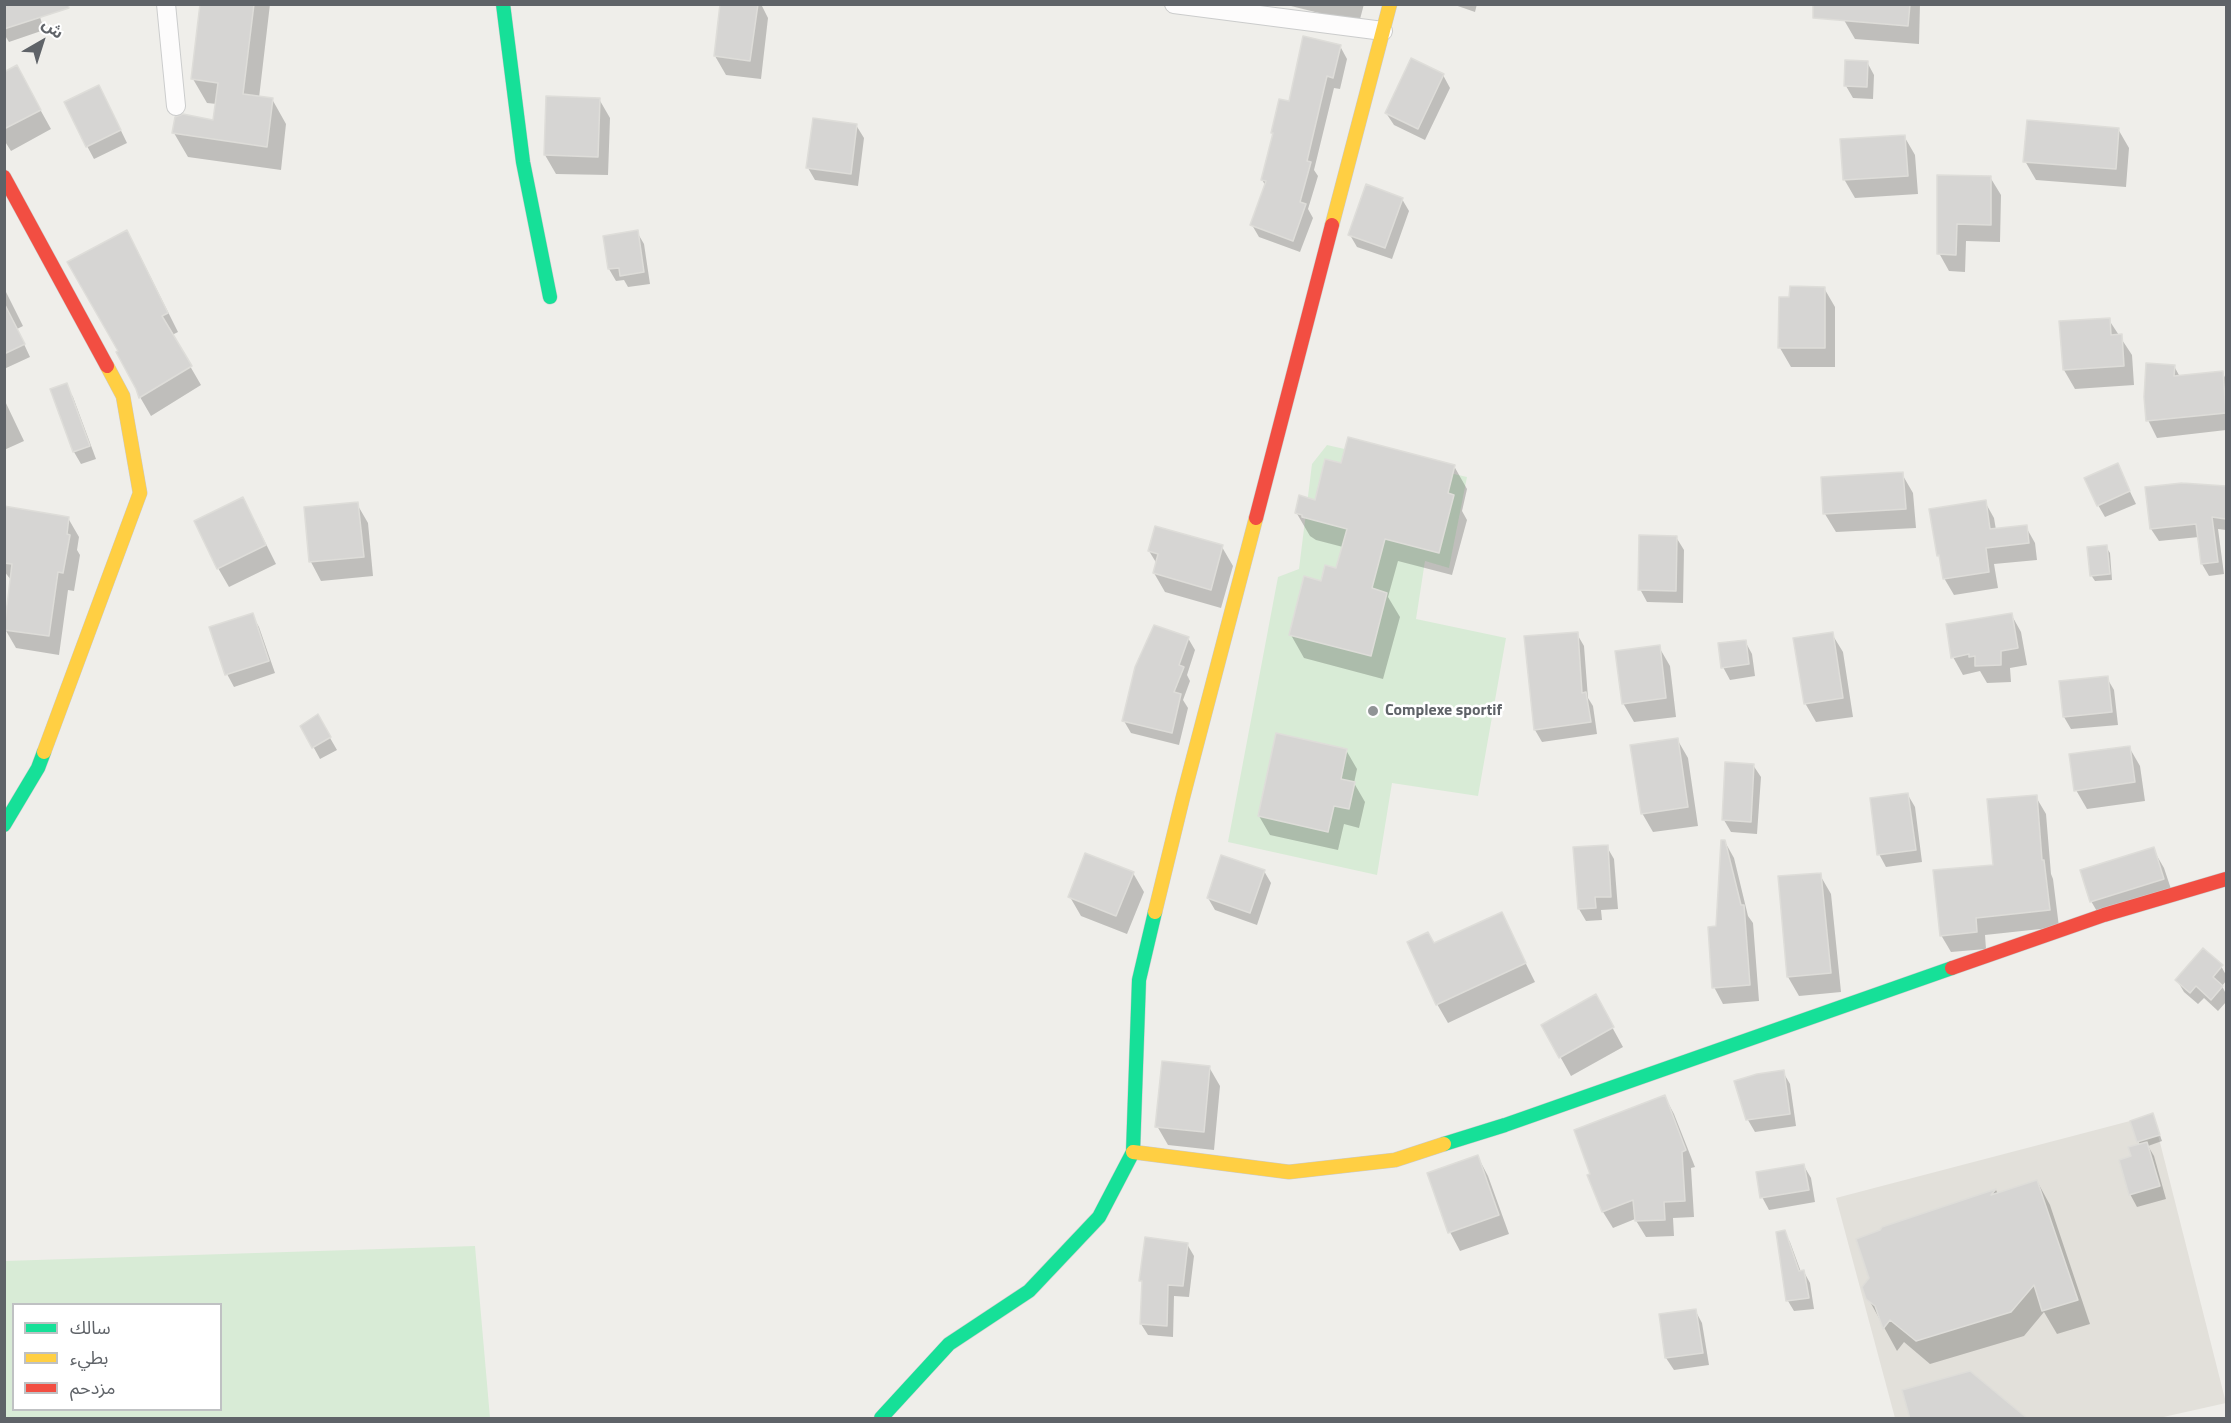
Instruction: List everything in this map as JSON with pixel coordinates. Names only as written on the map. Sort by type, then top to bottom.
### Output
[{"type":"street","points":[[166,4],[176,106]]},
{"type":"street","points":[[503,4],[523,162],[550,297]]},
{"type":"street","points":[[1173,4],[1383,31]]},
{"type":"street","points":[[881,1419],[949,1344],[1029,1291],[1100,1216],[1133,1152],[1139,980],[1183,797],[1390,4]]},
{"type":"street","points":[[4,825],[38,768],[140,494],[123,396],[7,188]]},
{"type":"street","points":[[1133,1152],[1289,1172],[1395,1160],[1505,1125],[2104,915],[2226,879]]},
{"type":"shaded area","points":[[2153,1115],[2226,1403],[2159,1418],[1895,1418],[1836,1198]]},
{"type":"green space","name":"Complexe sportif","points":[[1327,445],[1467,477],[1449,568],[1425,561],[1416,619],[1506,638],[1478,796],[1392,783],[1377,875],[1228,842],[1278,577],[1299,569],[1312,464]]},
{"type":"green space","points":[[475,1246],[490,1418],[5,1418],[5,1261]]},
{"type":"building","points":[[4,4],[68,4],[69,8],[4,29]]},
{"type":"building","points":[[200,4],[254,4],[243,94],[273,98],[267,147],[172,133],[175,117],[183,114],[213,120],[218,83],[191,79]]},
{"type":"building","points":[[720,4],[758,4],[750,61],[714,56]]},
{"type":"building","points":[[1813,4],[1910,4],[1908,26],[1813,18]]},
{"type":"building","points":[[1303,36],[1341,45],[1333,78],[1327,76],[1307,161],[1311,162],[1300,202],[1306,204],[1293,241],[1250,225],[1266,181],[1261,180],[1279,99],[1289,101]]},
{"type":"building","points":[[1411,58],[1444,74],[1418,129],[1385,113]]},
{"type":"building","points":[[1845,60],[1868,61],[1867,87],[1844,86]]},
{"type":"building","points":[[17,65],[41,110],[4,129],[4,72]]},
{"type":"building","points":[[99,85],[121,130],[86,147],[64,102]]},
{"type":"building","points":[[546,96],[600,98],[598,157],[544,155]]},
{"type":"building","points":[[813,118],[857,124],[851,174],[806,168]]},
{"type":"building","points":[[2027,120],[2119,128],[2116,169],[2023,162]]},
{"type":"building","points":[[1905,135],[1908,176],[1843,180],[1840,139]]},
{"type":"building","points":[[1937,175],[1991,176],[1991,225],[1957,224],[1956,255],[1937,254]]},
{"type":"building","points":[[1366,184],[1403,198],[1385,248],[1348,235]]},
{"type":"building","points":[[127,230],[168,313],[162,316],[192,366],[139,398],[116,352],[118,351],[67,262]]},
{"type":"building","points":[[638,230],[644,272],[620,276],[619,268],[608,269],[603,236]]},
{"type":"building","points":[[1790,286],[1825,287],[1825,348],[1778,348],[1779,297],[1789,297]]},
{"type":"building","points":[[4,303],[25,344],[4,354]]},
{"type":"building","points":[[2110,318],[2111,335],[2122,334],[2124,366],[2063,370],[2059,321]]},
{"type":"building","points":[[2146,363],[2175,365],[2174,376],[2223,371],[2226,413],[2146,421],[2144,397]]},
{"type":"building","points":[[67,383],[90,446],[73,452],[50,389]]},
{"type":"building","points":[[1348,437],[1455,465],[1448,493],[1454,495],[1439,553],[1385,539],[1372,588],[1387,593],[1371,656],[1289,635],[1304,576],[1321,581],[1325,565],[1336,568],[1347,529],[1295,513],[1299,495],[1315,500],[1325,459],[1341,463]]},
{"type":"building","points":[[2118,463],[2130,491],[2097,506],[2084,478]]},
{"type":"building","points":[[1903,472],[1906,509],[1823,514],[1821,477]]},
{"type":"building","points":[[2182,483],[2226,486],[2226,519],[2212,517],[2218,562],[2201,564],[2196,524],[2150,529],[2145,487]]},
{"type":"building","points":[[243,497],[266,545],[217,569],[194,521]]},
{"type":"building","points":[[1986,500],[1990,529],[2027,525],[2029,543],[1986,548],[1989,572],[1943,579],[1929,509]]},
{"type":"building","points":[[358,502],[364,557],[309,562],[304,507]]},
{"type":"building","points":[[4,506],[69,517],[67,534],[70,535],[63,573],[58,572],[49,636],[4,630],[12,564],[4,563]]},
{"type":"building","points":[[1155,526],[1223,545],[1211,590],[1153,573],[1158,554],[1148,551]]},
{"type":"building","points":[[1639,535],[1677,536],[1676,591],[1638,590]]},
{"type":"building","points":[[2107,545],[2110,574],[2090,576],[2087,547]]},
{"type":"building","points":[[253,613],[269,661],[225,675],[209,627]]},
{"type":"building","points":[[2012,613],[2018,648],[2001,651],[2001,665],[1975,666],[1975,656],[1969,657],[1969,654],[1951,658],[1946,624]]},
{"type":"building","points":[[1154,625],[1189,637],[1179,665],[1184,667],[1174,692],[1181,694],[1172,733],[1122,721],[1135,667]]},
{"type":"building","points":[[1578,632],[1582,693],[1586,692],[1591,722],[1534,730],[1524,636]]},
{"type":"building","points":[[1833,632],[1843,698],[1804,704],[1793,638]]},
{"type":"building","points":[[1746,640],[1749,664],[1721,668],[1718,643]]},
{"type":"building","points":[[1660,645],[1666,698],[1622,704],[1615,651]]},
{"type":"building","points":[[2108,676],[2112,712],[2063,717],[2059,681]]},
{"type":"building","points":[[318,714],[331,737],[312,748],[300,726]]},
{"type":"building","points":[[1276,733],[1347,749],[1341,779],[1355,782],[1349,809],[1334,806],[1328,832],[1258,816]]},
{"type":"building","points":[[1678,738],[1688,807],[1641,814],[1630,745]]},
{"type":"building","points":[[2130,746],[2135,782],[2074,791],[2069,754]]},
{"type":"building","points":[[1725,762],[1754,764],[1751,822],[1722,820]]},
{"type":"building","points":[[1908,793],[1916,850],[1877,855],[1870,798]]},
{"type":"building","points":[[2037,795],[2042,860],[2044,860],[2050,910],[1976,918],[1977,932],[1940,936],[1933,870],[1993,865],[1987,799]]},
{"type":"building","points":[[1721,840],[1725,840],[1741,905],[1744,905],[1750,985],[1712,988],[1708,927],[1716,926]]},
{"type":"building","points":[[1608,845],[1611,897],[1595,897],[1596,908],[1578,909],[1573,847]]},
{"type":"building","points":[[2154,847],[2164,879],[2090,902],[2080,870]]},
{"type":"building","points":[[1085,853],[1134,872],[1116,916],[1068,897]]},
{"type":"building","points":[[1221,855],[1265,870],[1250,913],[1207,898]]},
{"type":"building","points":[[1821,873],[1831,973],[1787,977],[1778,876]]},
{"type":"building","points":[[1502,912],[1526,963],[1436,1005],[1407,942],[1428,932],[1434,943]]},
{"type":"building","points":[[2203,948],[2223,965],[2213,977],[2223,986],[2211,1000],[2196,986],[2190,993],[2175,980]]},
{"type":"building","points":[[1596,994],[1614,1027],[1559,1058],[1541,1025]]},
{"type":"building","points":[[1162,1061],[1210,1066],[1204,1132],[1155,1127]]},
{"type":"building","points":[[1784,1070],[1790,1114],[1746,1120],[1734,1081],[1757,1074]]},
{"type":"building","points":[[1665,1095],[1686,1150],[1682,1152],[1685,1201],[1664,1202],[1665,1220],[1635,1221],[1633,1200],[1602,1212],[1587,1175],[1590,1174],[1574,1130]]},
{"type":"building","points":[[2153,1113],[2160,1135],[2137,1142],[2130,1121]]},
{"type":"building","points":[[2147,1142],[2160,1186],[2129,1195],[2119,1160],[2131,1156],[2128,1147]]},
{"type":"building","points":[[1478,1155],[1499,1215],[1448,1233],[1427,1173]]},
{"type":"building","points":[[1804,1164],[1809,1190],[1760,1198],[1756,1172]]},
{"type":"building","points":[[2037,1180],[2078,1300],[2042,1311],[2034,1285],[2011,1312],[1916,1341],[1890,1320],[1883,1329],[1875,1306],[1866,1299],[1862,1287],[1869,1278],[1856,1239],[1880,1230],[1882,1227],[1996,1189],[1991,1195]]},
{"type":"building","points":[[1785,1230],[1799,1271],[1804,1270],[1809,1298],[1786,1301],[1776,1232]]},
{"type":"building","points":[[1145,1237],[1188,1243],[1183,1286],[1168,1285],[1167,1326],[1140,1324],[1142,1281],[1139,1281]]},
{"type":"building","points":[[1696,1309],[1703,1353],[1665,1358],[1659,1314]]},
{"type":"building","points":[[1970,1371],[2028,1419],[1910,1419],[1902,1390]]},
{"type":"traffic: fast","points":[[503,4],[523,162],[550,297]]},
{"type":"traffic: fast","points":[[4,825],[38,768],[44,752]]},
{"type":"traffic: fast","points":[[881,1418],[949,1344],[1029,1291],[1099,1217],[1133,1152],[1139,980],[1155,912]]},
{"type":"traffic: fast","points":[[1444,1144],[1505,1125],[1952,968]]},
{"type":"traffic: slow","points":[[1332,225],[1390,4]]},
{"type":"traffic: slow","points":[[44,752],[140,493],[123,396],[107,366]]},
{"type":"traffic: slow","points":[[1155,912],[1256,518]]},
{"type":"traffic: slow","points":[[1133,1152],[1289,1172],[1395,1160],[1444,1144]]},
{"type":"traffic: jam","points":[[4,177],[107,366]]},
{"type":"traffic: jam","points":[[1256,518],[1332,225]]},
{"type":"traffic: jam","points":[[1952,968],[2104,915],[2226,879]]},
{"type":"place","name":"Complexe sportif","points":[[1373,711]]}]
